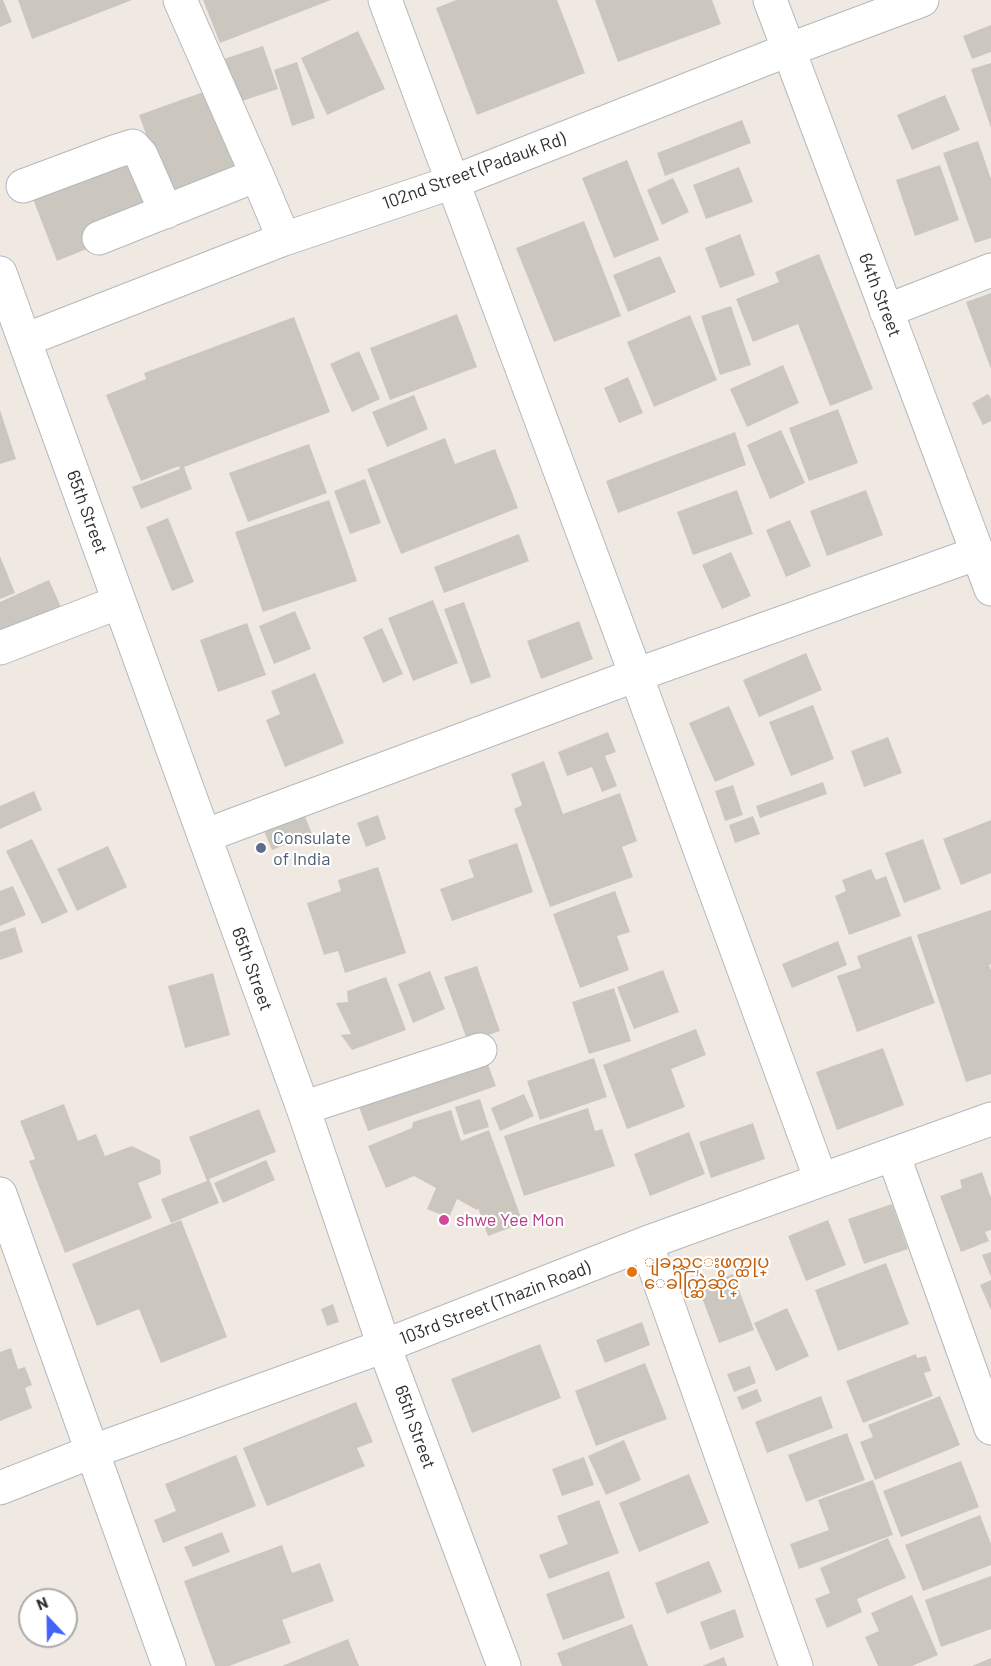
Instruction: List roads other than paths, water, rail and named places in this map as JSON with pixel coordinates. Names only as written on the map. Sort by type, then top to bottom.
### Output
[{"type":"street","points":[[180,0],[284,239]]},
{"type":"street","points":[[385,0],[821,1180]]},
{"type":"street","name":"64th Street","points":[[770,0],[991,589]]},
{"type":"street","name":"102nd Street (Padauk Rd)","points":[[25,340],[284,239],[453,182],[788,50],[922,0]]},
{"type":"street","points":[[23,186],[133,147],[141,155],[166,212]]},
{"type":"street","points":[[99,238],[258,175]]},
{"type":"street","points":[[886,311],[991,270]]},
{"type":"street","name":"65th Street","points":[[0,273],[303,1108],[384,1346],[504,1666]]},
{"type":"street","points":[[204,836],[636,675],[978,553]]},
{"type":"street","points":[[0,648],[120,602]]},
{"type":"street","points":[[303,1108],[480,1050]]},
{"type":"street","name":"103rd Street (Thazin Road)","points":[[0,1488],[92,1452],[384,1346],[646,1243],[991,1119]]},
{"type":"street","points":[[893,1154],[991,1428]]},
{"type":"street","points":[[0,1194],[169,1666]]},
{"type":"street","points":[[646,1243],[796,1666]]},
{"type":"place","name":"Consulate of India","points":[[261,848]]},
{"type":"place","name":"shwe Yee Mon","points":[[444,1220]]},
{"type":"place","name":"ျခည္လင္းဖက္ထုပ္ ေခါက္ဆြဲဆိုင္","points":[[632,1272]]}]
